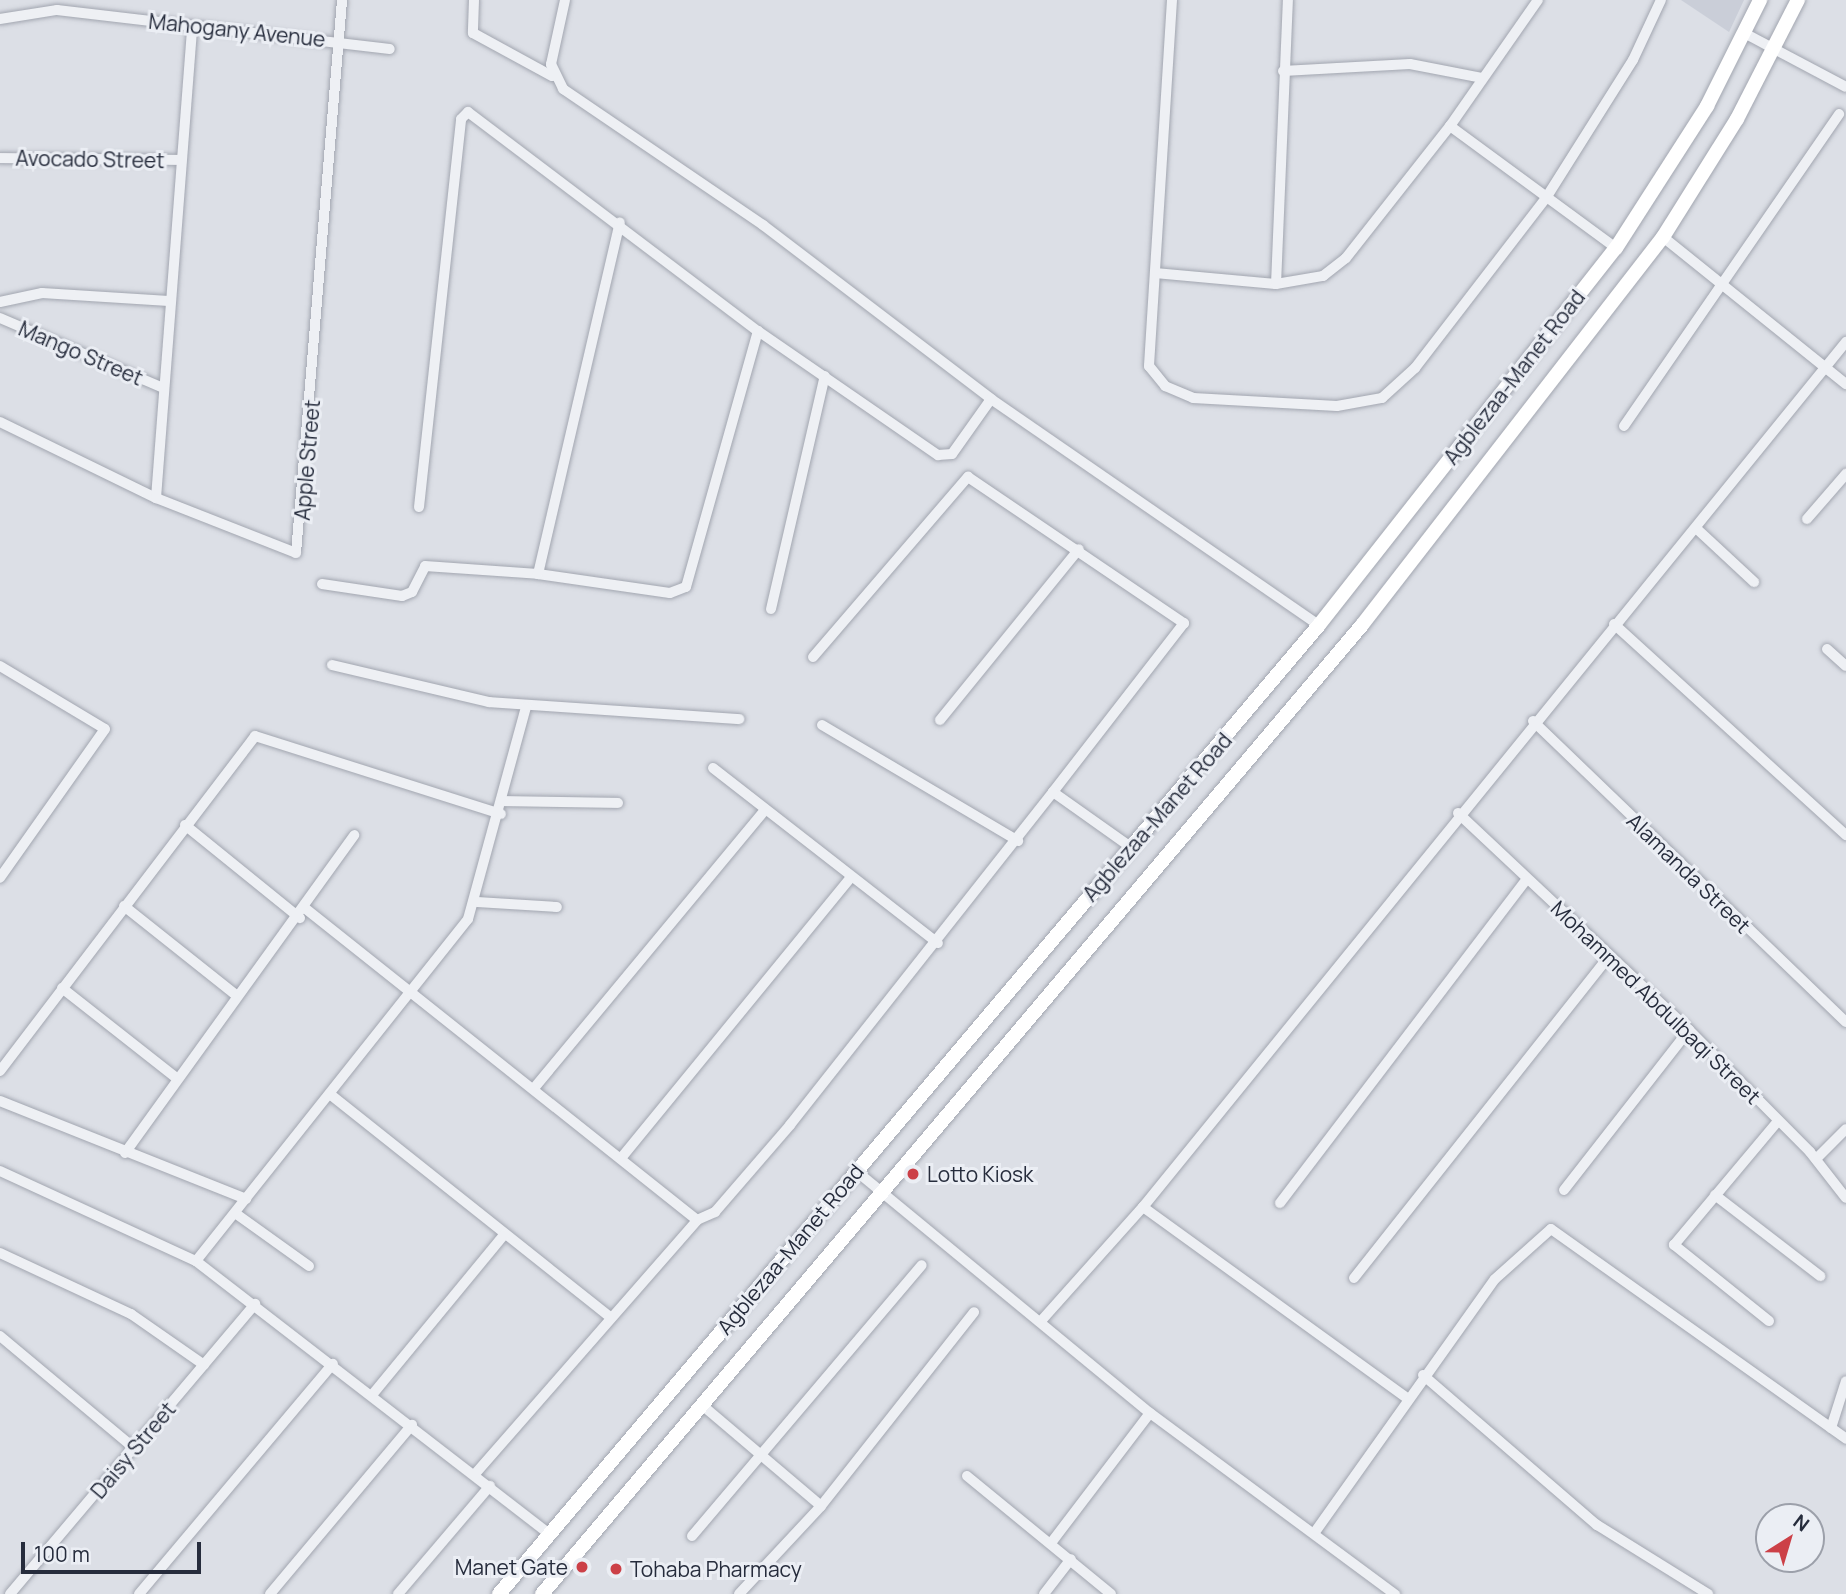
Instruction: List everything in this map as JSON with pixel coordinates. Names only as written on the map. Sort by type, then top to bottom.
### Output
[{"type":"main road","name":"Agblezaa-Manet Road","points":[[499,1594],[855,1170],[1132,848],[1319,625],[1616,248],[1746,34],[1760,0]]},
{"type":"main road","name":"Agblezaa-Manet Road","points":[[542,1594],[1362,625],[1663,237],[1774,50],[1798,0]]},
{"type":"street","points":[[339,41],[342,0]]},
{"type":"street","points":[[474,0],[473,33],[552,76],[763,225],[991,399],[1319,625]]},
{"type":"street","points":[[552,76],[565,0]]},
{"type":"street","points":[[1172,0],[1149,366],[1165,386],[1193,398],[1362,405],[1382,398],[1415,368],[1546,198],[1633,60],[1661,0]]},
{"type":"street","points":[[1276,284],[1288,0]]},
{"type":"street","points":[[1155,273],[1276,284],[1323,276],[1346,258],[1450,126],[1538,0]]},
{"type":"street","name":"Mahogany Avenue","points":[[0,19],[58,5],[192,27],[339,41],[390,49]]},
{"type":"street","points":[[156,498],[192,27]]},
{"type":"street","points":[[1746,34],[1846,87]]},
{"type":"street","name":"Apple Street","points":[[0,422],[156,498],[289,555],[300,548],[339,41]]},
{"type":"street","points":[[1283,71],[1410,64],[1482,78]]},
{"type":"street","points":[[419,508],[463,114],[620,222],[758,331],[948,457],[991,399]]},
{"type":"street","points":[[1624,426],[1726,283],[1839,114]]},
{"type":"street","points":[[1450,126],[1616,248]]},
{"type":"street","name":"Avocado Street","points":[[0,158],[181,160]]},
{"type":"street","points":[[538,574],[620,222]]},
{"type":"street","points":[[1663,237],[1726,283],[1846,384]]},
{"type":"street","name":"Mango Street","points":[[0,302],[42,293],[169,301]]},
{"type":"street","name":"Mango Street","points":[[0,318],[163,388]]},
{"type":"street","points":[[322,584],[402,596],[412,592],[425,566],[538,574],[670,593],[686,587],[758,331]]},
{"type":"street","points":[[1041,1321],[1143,1207],[1533,721],[1829,370],[1846,342]]},
{"type":"street","points":[[771,610],[825,376]]},
{"type":"street","points":[[1807,519],[1846,474]]},
{"type":"street","points":[[475,1474],[697,1220],[708,1217],[738,1186],[938,943],[1053,792],[1184,630],[1177,616],[1079,549],[965,477],[813,657]]},
{"type":"street","points":[[1697,529],[1754,582]]},
{"type":"street","points":[[940,720],[1079,549]]},
{"type":"street","points":[[1614,624],[1846,835]]},
{"type":"street","points":[[1827,649],[1846,666]]},
{"type":"street","points":[[332,665],[526,707],[739,719]]},
{"type":"street","points":[[0,667],[105,729],[0,878]]},
{"type":"street","points":[[196,1261],[412,993],[477,902],[505,801],[526,707]]},
{"type":"street","name":"Alamanda Street","points":[[1533,721],[1846,1022]]},
{"type":"street","points":[[822,725],[1018,841]]},
{"type":"street","points":[[0,1071],[255,736],[501,814]]},
{"type":"street","points":[[713,768],[938,943]]},
{"type":"street","points":[[1053,792],[1132,848]]},
{"type":"street","points":[[505,801],[618,803]]},
{"type":"street","points":[[535,1087],[765,810]]},
{"type":"street","name":"Mohammed Abdulbaqi Street","points":[[1458,813],[1689,1030],[1816,1159],[1846,1198]]},
{"type":"street","points":[[186,825],[535,1087],[697,1220]]},
{"type":"street","points":[[125,1153],[175,1077],[236,995],[303,914],[354,835]]},
{"type":"street","points":[[622,1157],[850,877]]},
{"type":"street","points":[[1280,1203],[1527,878]]},
{"type":"street","points":[[477,902],[557,907]]},
{"type":"street","points":[[124,906],[236,995]]},
{"type":"street","points":[[1354,1279],[1609,957]]},
{"type":"street","points":[[62,988],[175,1077]]},
{"type":"street","points":[[1564,1191],[1689,1030]]},
{"type":"street","points":[[331,1094],[504,1235],[610,1317]]},
{"type":"street","points":[[0,1101],[246,1199]]},
{"type":"street","points":[[1769,1321],[1675,1250],[1715,1195],[1778,1121]]},
{"type":"street","points":[[1816,1159],[1846,1129]]},
{"type":"street","points":[[855,1170],[1150,1413],[1315,1532],[1395,1594]]},
{"type":"street","points":[[0,1171],[196,1261],[412,1425],[549,1535]]},
{"type":"street","points":[[1715,1195],[1820,1276]]},
{"type":"street","points":[[1143,1207],[1407,1398]]},
{"type":"street","points":[[235,1213],[309,1266]]},
{"type":"street","points":[[1315,1532],[1423,1375],[1494,1279],[1551,1229],[1846,1439]]},
{"type":"street","points":[[372,1395],[504,1235]]},
{"type":"street","points":[[0,1253],[131,1314],[204,1365]]},
{"type":"street","points":[[692,1536],[922,1265]]},
{"type":"street","name":"Daisy Street","points":[[10,1594],[255,1304]]},
{"type":"street","points":[[739,1594],[821,1506],[974,1312]]},
{"type":"street","points":[[0,1336],[135,1449]]},
{"type":"street","points":[[139,1594],[333,1364]]},
{"type":"street","points":[[1423,1375],[1597,1525],[1708,1594]]},
{"type":"street","points":[[1831,1428],[1846,1381]]},
{"type":"street","points":[[702,1405],[759,1457],[821,1506]]},
{"type":"street","points":[[1051,1543],[1150,1413]]},
{"type":"street","points":[[271,1594],[412,1425]]},
{"type":"street","points":[[967,1476],[1111,1594]]},
{"type":"street","points":[[398,1594],[490,1486]]},
{"type":"street","points":[[1044,1594],[1071,1559]]},
{"type":"shaded area","points":[[1681,0],[1744,0],[1729,32]]},
{"type":"place","name":"Lotto Kiosk","points":[[913,1174]]},
{"type":"place","name":"Manet Gate","points":[[582,1567]]},
{"type":"place","name":"Tohaba Pharmacy","points":[[616,1569]]}]
